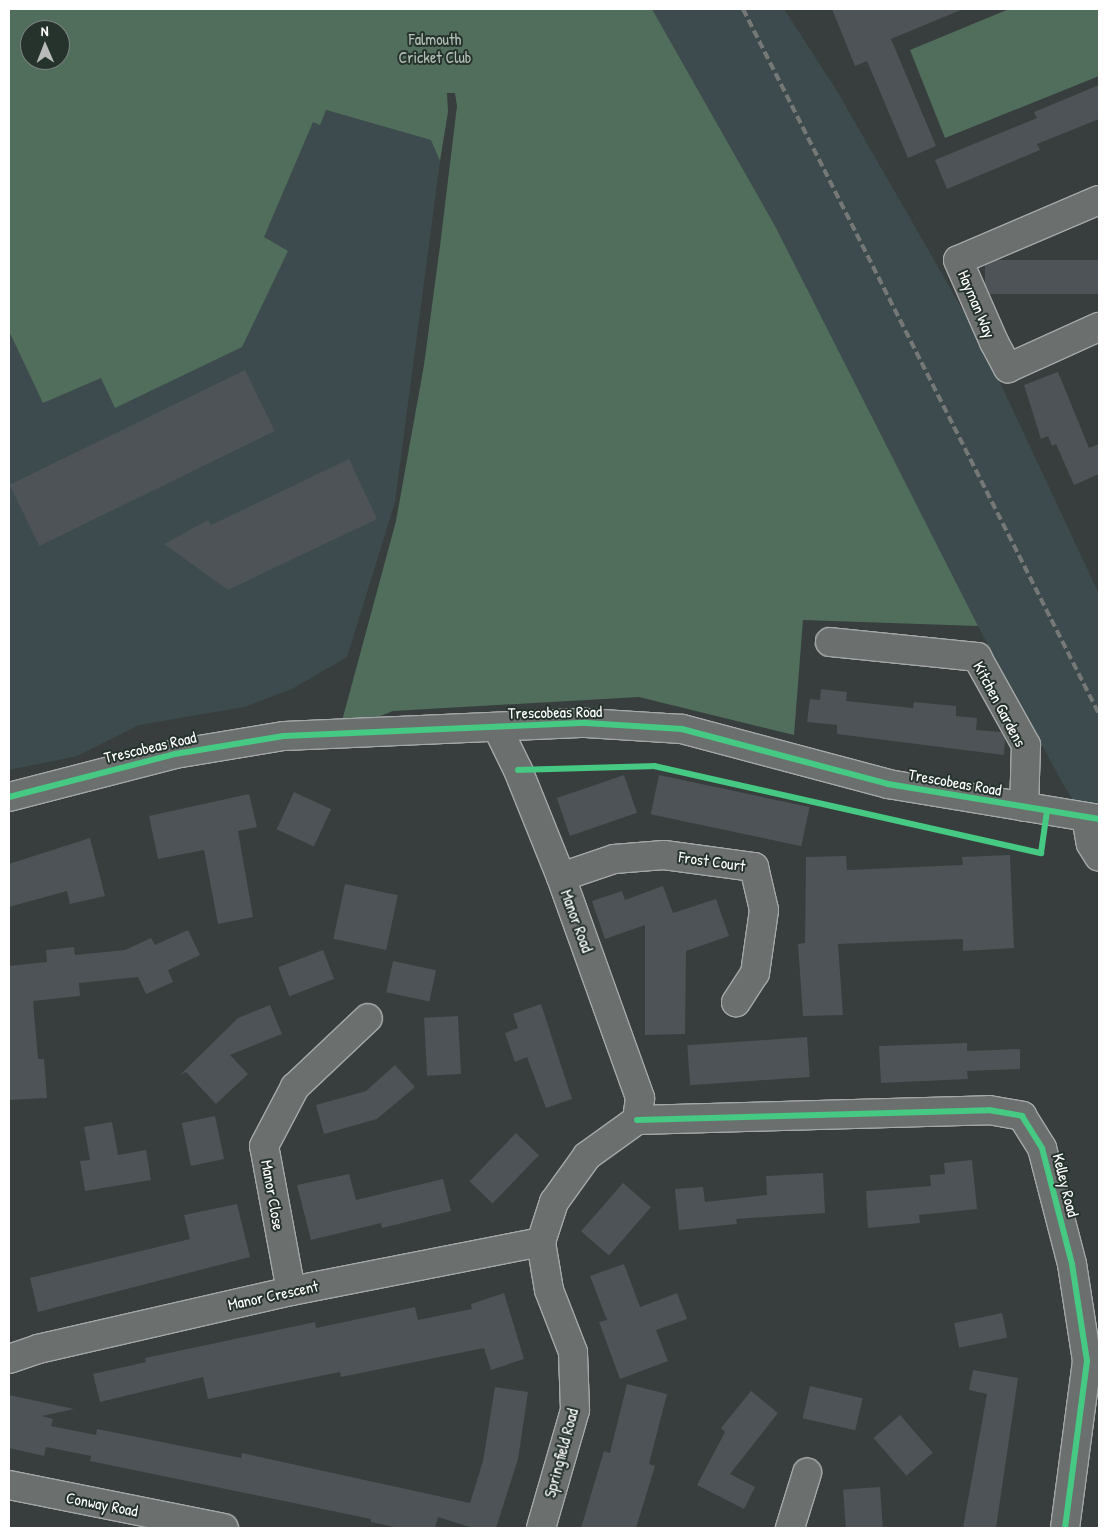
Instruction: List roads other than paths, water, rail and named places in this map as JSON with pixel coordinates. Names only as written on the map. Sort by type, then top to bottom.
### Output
[{"type":"street","name":"Hayman Way","points":[[1099,200],[958,260],[994,342],[1008,368],[1099,327]]},
{"type":"street","name":"Kitchen Gardens","points":[[830,642],[977,657],[1026,745],[1024,807]]},
{"type":"street","name":"Trescobeas Road","points":[[9,797],[175,754],[284,736],[586,723],[682,729],[888,784],[1093,818]]},
{"type":"street","name":"Manor Road","points":[[497,727],[518,770],[561,877],[640,1098],[637,1120]]},
{"type":"street","points":[[1093,818],[1091,844],[1099,857]]},
{"type":"street","name":"Frost Court","points":[[561,877],[614,859],[664,855],[754,868],[764,910],[755,973],[736,1002]]},
{"type":"street","name":"Manor Close","points":[[290,1291],[264,1146],[295,1087],[368,1018]]},
{"type":"street","name":"Kelley Road","points":[[637,1120],[989,1110],[1022,1116],[1042,1148],[1072,1264],[1087,1361],[1065,1528]]},
{"type":"street","name":"Springfield Road","points":[[541,1528],[575,1410],[573,1352],[549,1290],[541,1242],[554,1202],[587,1156],[637,1120]]},
{"type":"street","name":"Manor Crescent","points":[[9,1359],[38,1349],[290,1291],[541,1242]]},
{"type":"street","points":[[790,1528],[807,1473]]},
{"type":"street","name":"Conway Road","points":[[9,1485],[224,1528]]},
{"type":"railway","points":[[743,9],[1099,714]]},
{"type":"park label","name":"Falmouth Cricket Club","points":[[435,48]]}]
